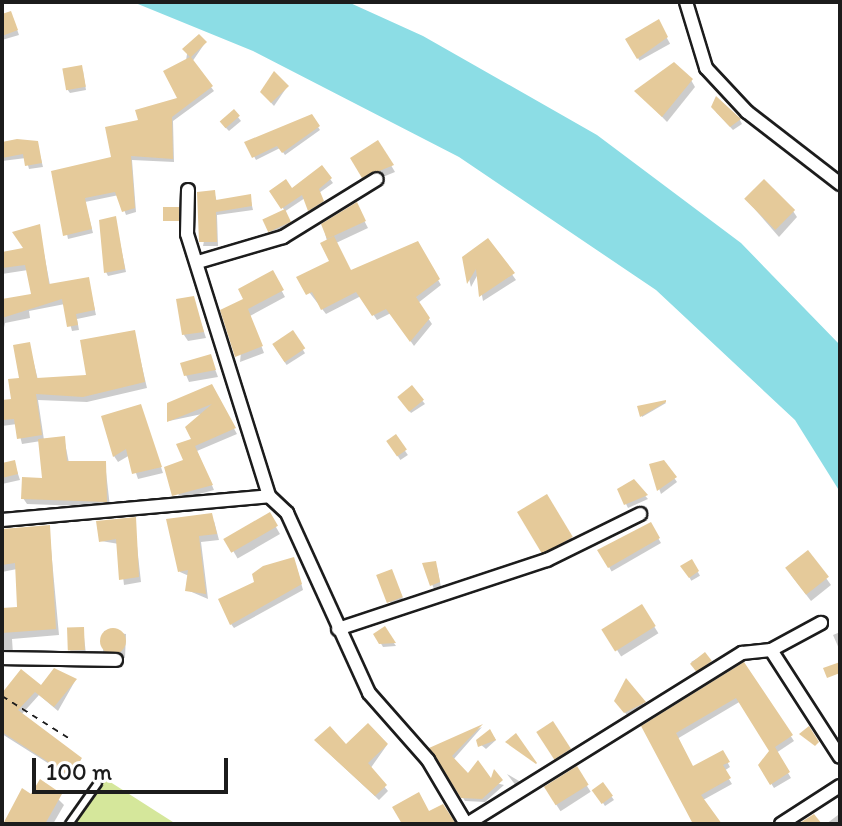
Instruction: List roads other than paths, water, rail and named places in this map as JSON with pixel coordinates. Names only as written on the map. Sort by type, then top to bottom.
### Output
[{"type":"street","points":[[686,2],[706,68],[747,112],[840,184]]},
{"type":"street","points":[[198,262],[283,237],[377,179]]},
{"type":"street","points":[[188,190],[187,234],[269,496],[287,513],[369,693],[428,760],[467,824],[735,655],[771,650],[821,623]]},
{"type":"street","points":[[2,520],[269,496]]},
{"type":"street","points":[[338,629],[547,560],[640,514]]},
{"type":"street","points":[[771,650],[840,757]]},
{"type":"street","points":[[2,658],[116,660]]},
{"type":"street","points":[[781,824],[840,786]]},
{"type":"lane","points":[[69,824],[98,783]]},
{"type":"water","points":[[133,2],[348,2],[423,36],[597,135],[741,243],[840,345],[840,492],[795,420],[656,290],[459,157],[253,51]]}]
